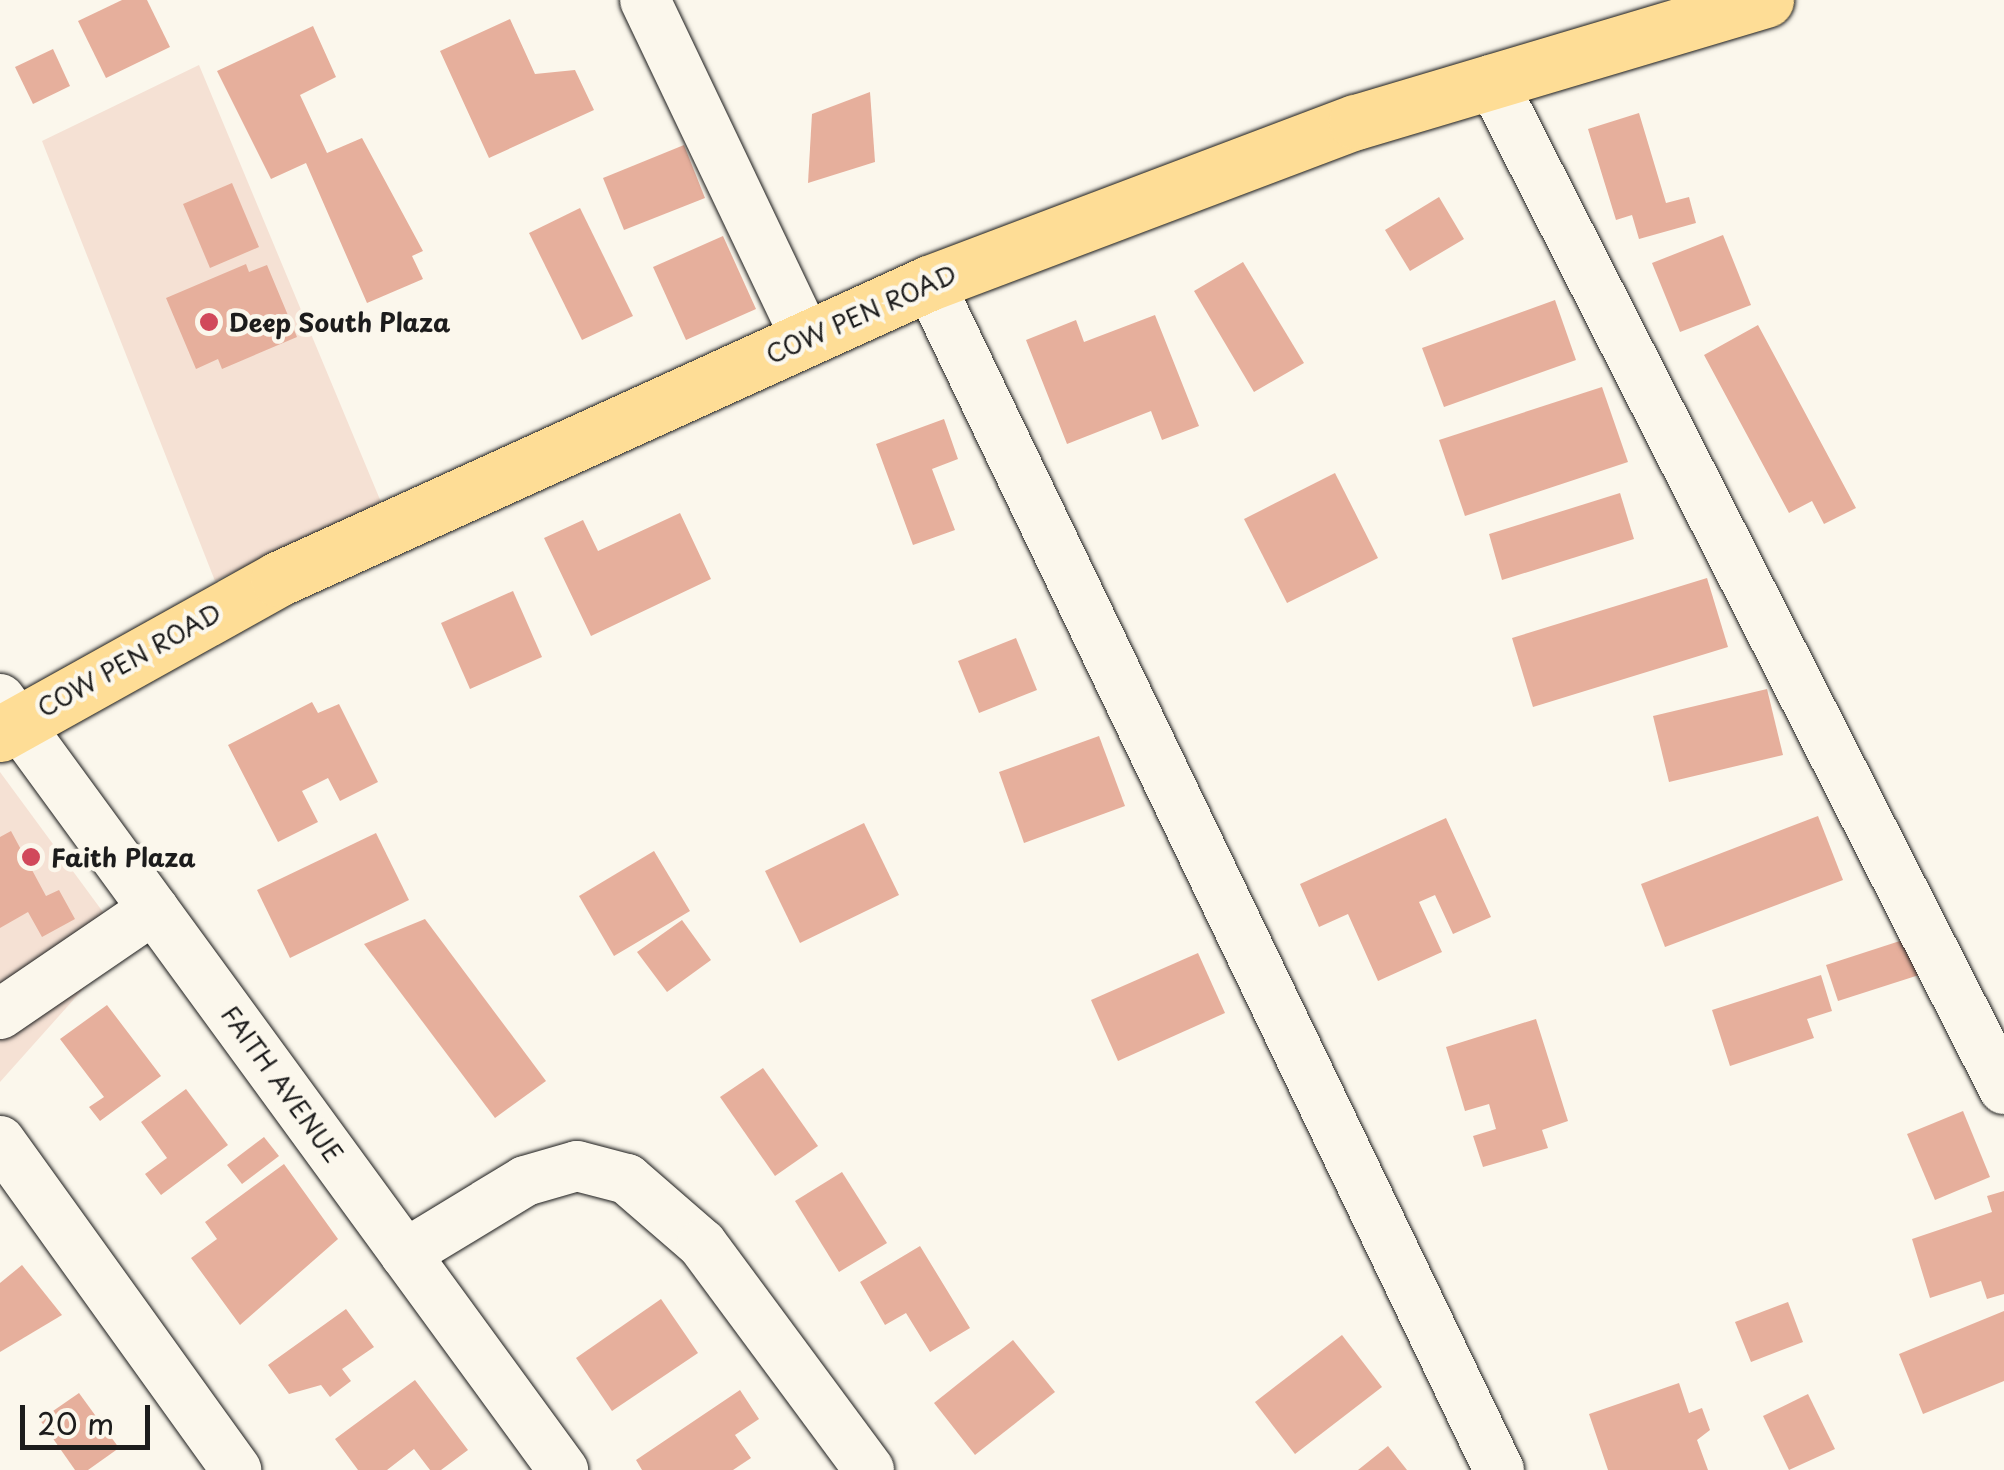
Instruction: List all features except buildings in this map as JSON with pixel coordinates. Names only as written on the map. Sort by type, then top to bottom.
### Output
[{"type":"main road","name":"COW PEN ROAD","points":[[6,718],[278,579],[928,283],[1182,183],[1491,80],[1766,0]]},
{"type":"street","points":[[645,0],[806,337]]},
{"type":"street","points":[[1491,80],[2004,1088]]},
{"type":"street","points":[[928,283],[1499,1470]]},
{"type":"street","name":"FAITH AVENUE","points":[[6,718],[154,909],[562,1470]]},
{"type":"street","points":[[0,1014],[154,909]]},
{"type":"street","points":[[0,1141],[236,1470]]},
{"type":"street","points":[[405,1254],[525,1181],[577,1166],[628,1179],[702,1244],[869,1470]]},
{"type":"shaded area","name":"Deep South Plaza","points":[[199,65],[381,502],[215,581],[42,141]]},
{"type":"shaded area","name":"Faith Plaza","points":[[0,772],[125,942],[0,1082]]},
{"type":"place","name":"Deep South Plaza","points":[[209,322]]},
{"type":"place","name":"Faith Plaza","points":[[31,857]]}]
